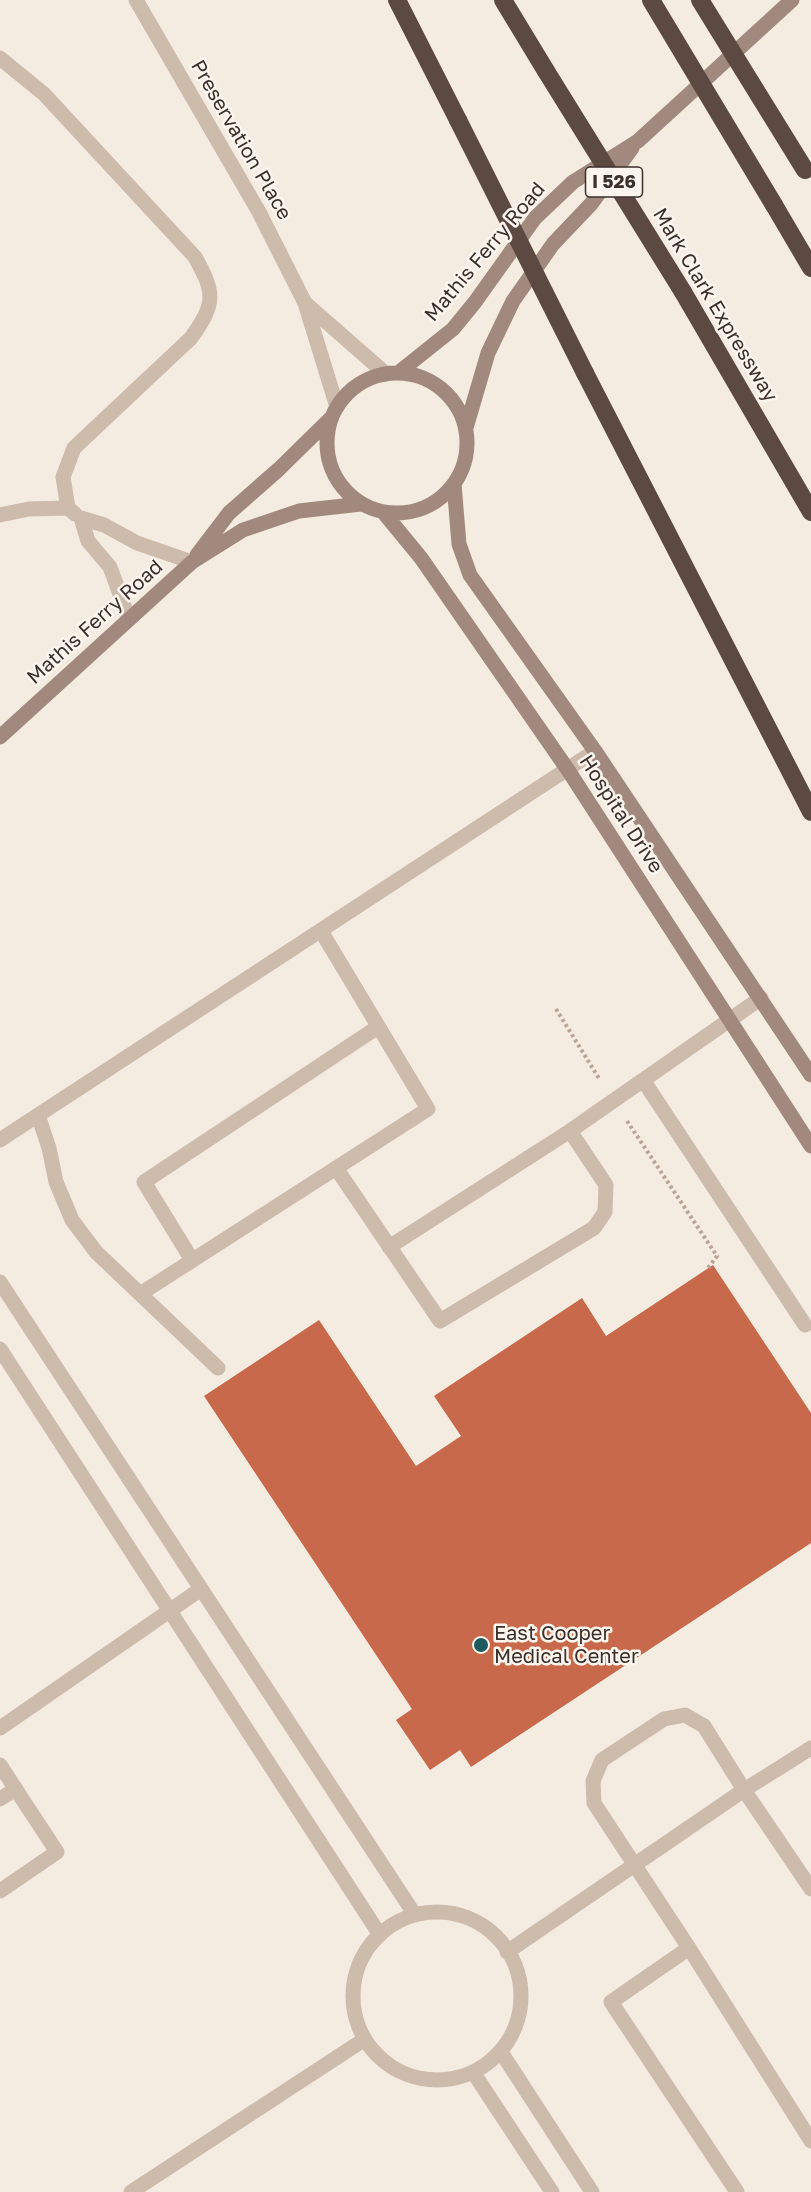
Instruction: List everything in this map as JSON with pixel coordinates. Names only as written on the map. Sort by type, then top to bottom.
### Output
[{"type":"highway","points":[[397,0],[585,374],[811,812]]},
{"type":"highway","name":"Mark Clark Expressway","points":[[503,0],[683,292],[811,512]]},
{"type":"highway","points":[[651,0],[811,268]]},
{"type":"highway","points":[[700,0],[808,175]]},
{"type":"main road","name":"Mathis Ferry Road","points":[[392,374],[453,329],[543,211],[573,182],[638,141],[792,0]]},
{"type":"main road","name":"Mathis Ferry Road","points":[[466,428],[488,353],[513,301],[553,244],[591,204],[638,141]]},
{"type":"main road","points":[[392,374],[416,376],[432,383],[447,394],[459,410],[466,428],[468,447],[464,466],[454,484],[435,502],[411,512],[384,513],[361,504],[342,488],[330,466],[327,441],[334,412],[350,392],[367,380],[392,374]]},
{"type":"main road","name":"Mathis Ferry Road","points":[[192,562],[229,513],[279,469],[334,412]]},
{"type":"main road","name":"Hospital Drive","points":[[454,484],[459,543],[470,575],[595,751],[811,1075]]},
{"type":"main road","name":"Mathis Ferry Road","points":[[0,737],[192,562],[243,530],[299,511],[361,504]]},
{"type":"main road","name":"Hospital Drive","points":[[384,513],[421,558],[568,770],[811,1146]]},
{"type":"street","name":"Preservation Place","points":[[136,0],[259,213],[305,303],[334,412]]},
{"type":"street","points":[[0,58],[44,94],[195,257],[208,281],[211,300],[205,318],[191,338],[74,448],[63,477],[68,508]]},
{"type":"street","name":"Preservation Place","points":[[305,303],[392,374]]},
{"type":"street","points":[[0,515],[29,509],[68,508],[81,518],[104,525],[137,543],[192,562]]},
{"type":"street","points":[[81,518],[88,541],[110,567],[129,619]]},
{"type":"street","points":[[0,1140],[595,751]]},
{"type":"street","points":[[140,1294],[428,1109],[321,931]]},
{"type":"street","points":[[389,1247],[570,1131],[761,998]]},
{"type":"street","points":[[192,1260],[144,1182],[378,1027]]},
{"type":"street","points":[[642,1080],[805,1325]]},
{"type":"street","points":[[38,1115],[50,1148],[56,1182],[72,1221],[96,1252],[218,1368]]},
{"type":"street","points":[[336,1168],[440,1321],[594,1228],[605,1212],[606,1185],[570,1131]]},
{"type":"street","points":[[0,1282],[415,1915]]},
{"type":"street","points":[[0,1349],[380,1935]]},
{"type":"street","points":[[0,1728],[201,1589]]},
{"type":"street","points":[[811,1889],[805,1867],[744,1790],[704,1726],[685,1715],[664,1719],[602,1760],[594,1781],[594,1803],[811,2141]]},
{"type":"street","points":[[507,1952],[744,1790],[811,1748]]},
{"type":"street","points":[[0,1765],[57,1852],[0,1891]]},
{"type":"street","points":[[0,1799],[16,1789]]},
{"type":"street","points":[[444,1912],[472,1920],[497,1936],[518,1969],[522,1998],[516,2027],[501,2052],[488,2063],[462,2077],[433,2080],[404,2074],[375,2054],[359,2030],[352,2001],[356,1972],[369,1945],[388,1927],[415,1915],[444,1912]]},
{"type":"street","points":[[689,1948],[610,2002],[737,2192]]},
{"type":"street","points":[[131,2192],[365,2039]]},
{"type":"street","points":[[501,2052],[592,2192]]},
{"type":"street","points":[[473,2072],[552,2192]]},
{"type":"path","points":[[556,1009],[613,1101],[717,1256],[708,1268]]},
{"type":"building","points":[[713,1265],[811,1413],[811,1543],[471,1767],[460,1750],[430,1770],[396,1720],[412,1709],[204,1396],[319,1320],[416,1466],[461,1436],[434,1396],[582,1298],[606,1336]]},
{"type":"place","name":"East Cooper Medical Center","points":[[481,1645]]}]
